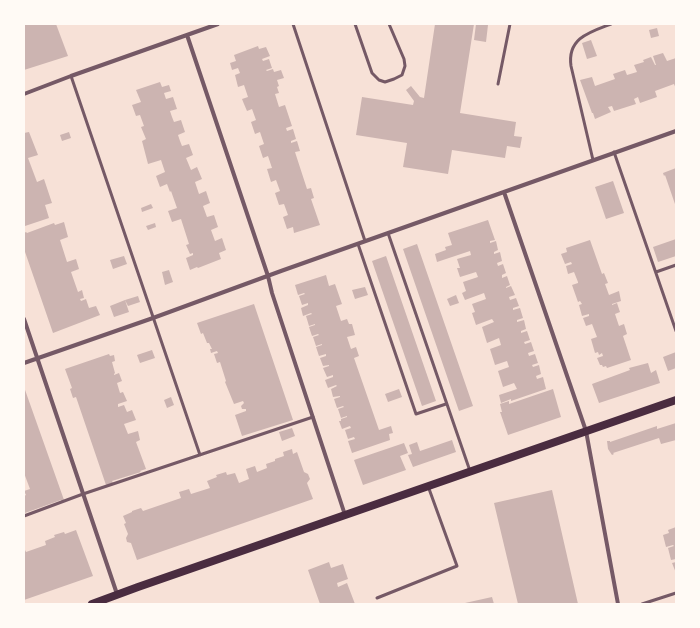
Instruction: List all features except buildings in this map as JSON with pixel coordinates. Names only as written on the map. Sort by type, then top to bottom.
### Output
[{"type":"main road","points":[[92,604],[676,400]]},
{"type":"street","points":[[24,94],[218,24]]},
{"type":"street","points":[[187,35],[268,276],[272,293],[345,515]]},
{"type":"street","points":[[24,363],[676,131]]},
{"type":"street","points":[[504,192],[586,431],[618,604]]},
{"type":"street","points":[[24,319],[118,594]]},
{"type":"lane","points":[[293,24],[365,241]]},
{"type":"lane","points":[[355,24],[372,73],[379,80],[385,82],[402,75],[405,66],[404,58],[389,24]]},
{"type":"lane","points":[[498,84],[510,24]]},
{"type":"lane","points":[[592,160],[571,66],[571,52],[574,45],[582,36],[611,24]]},
{"type":"lane","points":[[71,76],[200,455]]},
{"type":"lane","points":[[614,152],[676,331]]},
{"type":"lane","points":[[388,233],[470,472]]},
{"type":"lane","points":[[358,244],[416,414],[446,404]]},
{"type":"lane","points":[[656,272],[676,265]]},
{"type":"lane","points":[[24,516],[84,494],[313,417]]},
{"type":"lane","points":[[377,598],[457,566],[428,486]]},
{"type":"lane","points":[[642,604],[676,594]]}]
